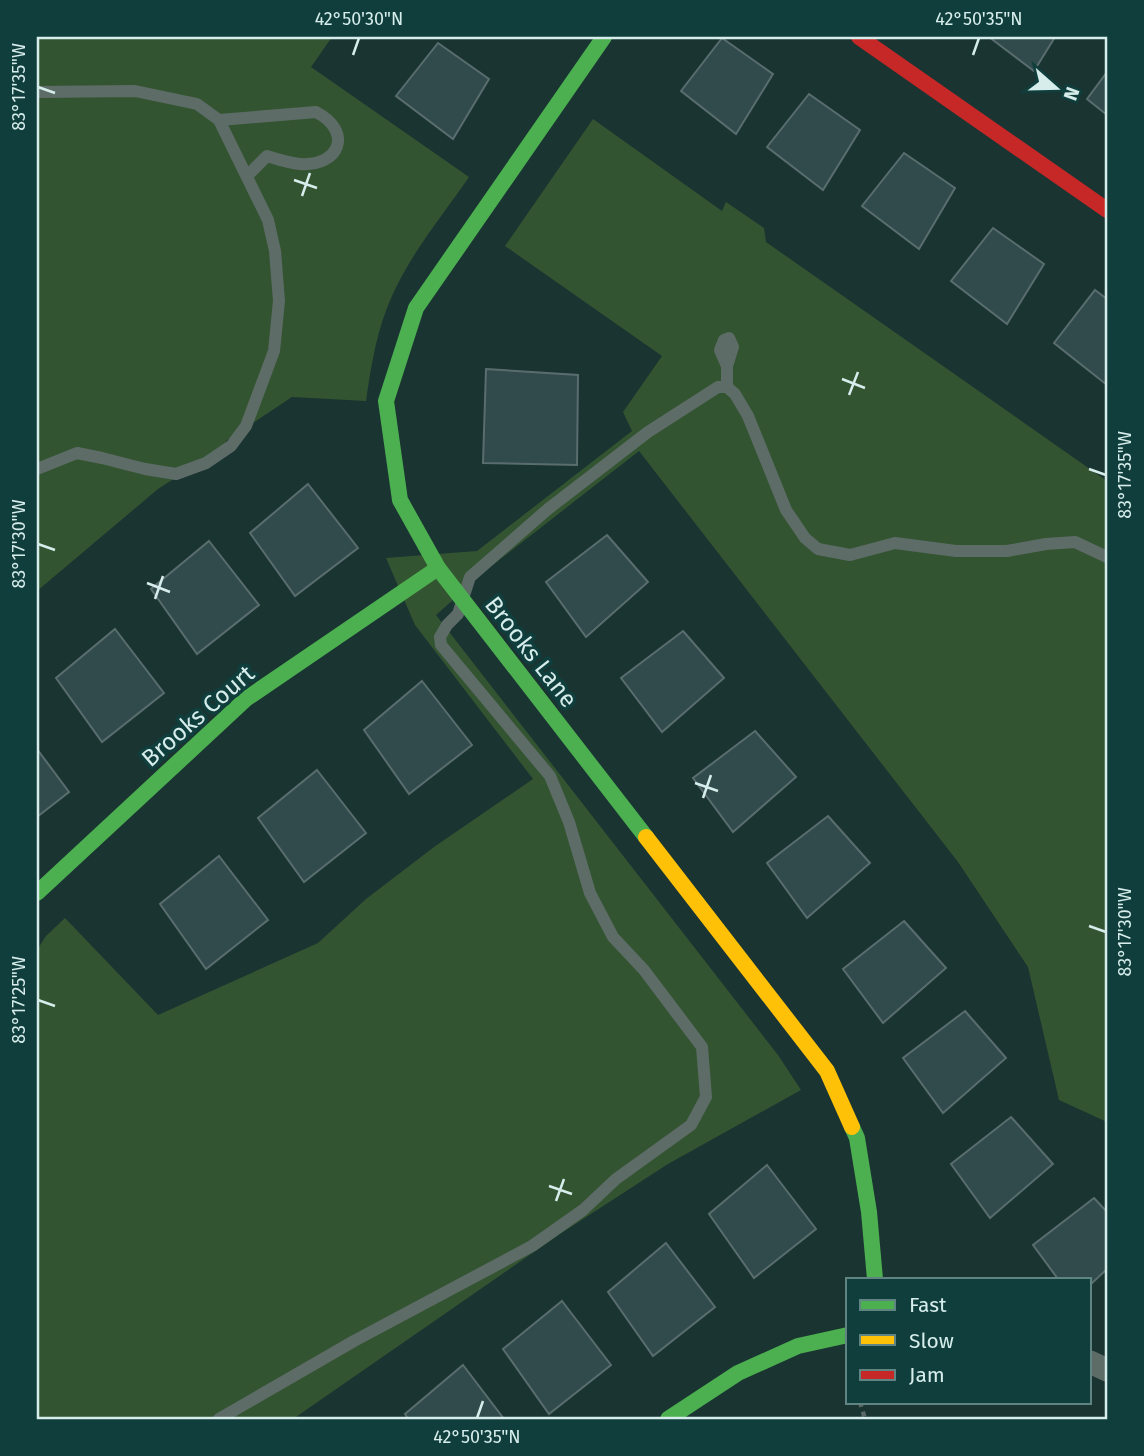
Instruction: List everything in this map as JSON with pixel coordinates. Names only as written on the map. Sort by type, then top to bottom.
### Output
[{"type":"street","name":"Brooks Lane","points":[[604,37],[416,308],[386,401],[400,500],[438,568],[827,1071],[857,1138],[869,1212],[875,1278]]},
{"type":"street","points":[[859,37],[1107,210]]},
{"type":"street","name":"Brooks Court","points":[[37,893],[246,699],[438,568]]},
{"type":"street","points":[[668,1419],[738,1373],[798,1346],[846,1335]]},
{"type":"lane","points":[[37,92],[135,90],[197,104],[219,120],[268,220],[275,251],[279,301],[274,351],[246,426],[231,446],[206,463],[176,474],[77,453],[37,469]]},
{"type":"lane","points":[[219,120],[316,112],[329,119],[338,135],[336,150],[325,160],[301,164],[267,156],[247,176]]},
{"type":"lane","points":[[727,366],[727,387]]},
{"type":"lane","points":[[219,1419],[354,1341],[532,1246],[583,1210],[616,1179],[691,1125],[706,1097],[702,1047],[644,970],[613,937],[590,893],[569,822],[550,776],[441,645],[440,637],[458,614],[470,577],[548,509],[648,432],[718,387],[727,387],[735,394],[748,416],[786,510],[805,538],[818,549],[850,555],[895,544],[956,551],[1007,551],[1074,542],[1107,557]]},
{"type":"green space","points":[[37,37],[332,37],[311,67],[469,177],[418,249],[392,296],[378,334],[366,401],[292,397],[227,440],[222,448],[158,489],[37,591]]},
{"type":"green space","points":[[593,119],[722,211],[726,202],[764,228],[766,242],[1107,481],[1107,1122],[1059,1100],[1028,967],[958,862],[639,451],[489,568],[436,615],[778,1055],[801,1090],[668,1164],[560,1234],[293,1419],[37,1419],[37,950],[46,936],[65,918],[158,1015],[318,943],[366,899],[434,847],[533,779],[415,625],[386,558],[477,551],[632,431],[623,412],[662,356],[505,246]]},
{"type":"building","points":[[989,37],[1055,37],[1034,71]]},
{"type":"building","points":[[722,38],[773,74],[736,134],[681,91]]},
{"type":"building","points":[[438,43],[489,79],[453,139],[396,96]]},
{"type":"building","points":[[1107,72],[1107,115],[1087,99]]},
{"type":"building","points":[[809,94],[860,130],[823,190],[767,147]]},
{"type":"building","points":[[904,153],[955,188],[919,249],[862,206]]},
{"type":"building","points":[[993,228],[1044,264],[1007,324],[951,281]]},
{"type":"building","points":[[1095,290],[1107,299],[1107,385],[1054,343]]},
{"type":"building","points":[[486,369],[578,375],[577,465],[483,463]]},
{"type":"building","points":[[308,484],[358,548],[295,596],[250,533]]},
{"type":"building","points":[[607,535],[648,582],[586,637],[546,582]]},
{"type":"building","points":[[209,541],[259,605],[197,654],[151,589]]},
{"type":"building","points":[[115,629],[164,693],[102,742],[56,678]]},
{"type":"building","points":[[683,631],[724,678],[662,732],[621,678]]},
{"type":"building","points":[[422,681],[472,745],[409,794],[364,730]]},
{"type":"building","points":[[755,731],[796,777],[733,832],[693,778]]},
{"type":"building","points":[[37,749],[69,792],[37,817]]},
{"type":"building","points":[[317,770],[366,833],[304,882],[258,818]]},
{"type":"building","points":[[828,816],[870,863],[807,918],[767,863]]},
{"type":"building","points":[[219,856],[268,920],[206,969],[160,904]]},
{"type":"building","points":[[904,921],[946,968],[883,1023],[843,969]]},
{"type":"building","points":[[965,1011],[1006,1058],[943,1113],[903,1058]]},
{"type":"building","points":[[1011,1117],[1053,1164],[990,1218],[951,1164]]},
{"type":"building","points":[[767,1165],[816,1229],[754,1278],[709,1214]]},
{"type":"building","points":[[1094,1198],[1107,1212],[1107,1269],[1092,1283],[1092,1278],[1057,1278],[1033,1245]]},
{"type":"building","points":[[666,1243],[715,1307],[653,1356],[608,1292]]},
{"type":"building","points":[[562,1301],[611,1365],[549,1414],[503,1349]]},
{"type":"building","points":[[463,1365],[504,1419],[408,1419],[405,1414]]},
{"type":"traffic: fast","points":[[604,37],[416,308],[386,401],[400,500],[438,568],[646,837]]},
{"type":"traffic: fast","points":[[37,893],[246,699],[438,568]]},
{"type":"traffic: fast","points":[[852,1127],[857,1138],[869,1212],[875,1278]]},
{"type":"traffic: fast","points":[[668,1419],[738,1373],[798,1346],[846,1335]]},
{"type":"traffic: slow","points":[[646,837],[827,1071],[852,1127]]},
{"type":"traffic: jam","points":[[859,37],[1107,210]]}]
